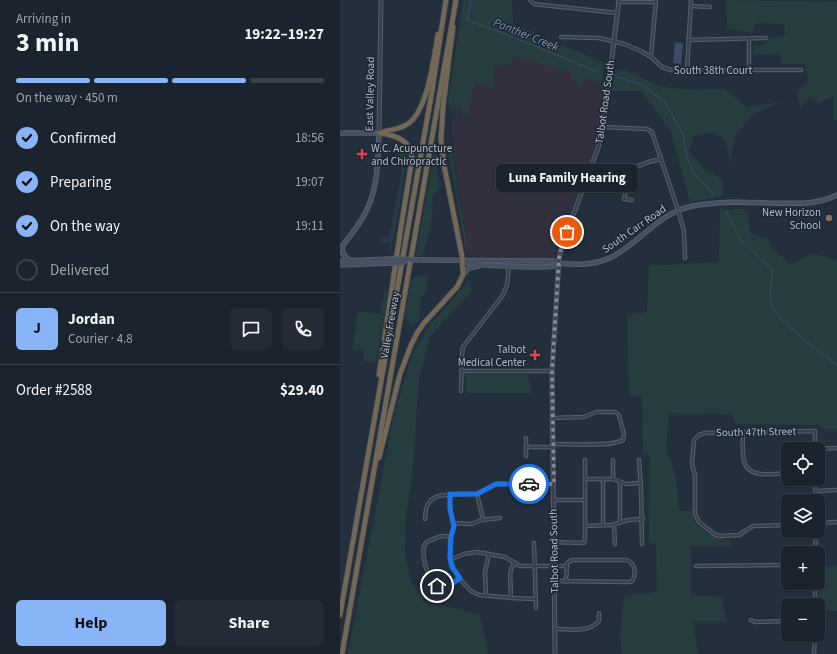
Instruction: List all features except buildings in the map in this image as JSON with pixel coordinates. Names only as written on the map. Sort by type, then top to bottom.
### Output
[{"type":"highway","points":[[379,133],[406,126],[416,117],[421,109],[446,0]]},
{"type":"highway","name":"Valley Freeway","points":[[340,615],[446,0]]},
{"type":"highway","points":[[340,650],[455,0]]},
{"type":"highway","name":"Valley Freeway","points":[[342,654],[453,21],[455,0]]},
{"type":"highway","points":[[372,484],[405,358],[417,333],[433,312],[457,287],[463,275],[463,262],[444,165],[441,138],[443,107],[454,30],[453,21]]},
{"type":"highway","points":[[379,133],[400,138],[407,144],[412,155],[412,164],[400,227],[378,380],[380,385]]},
{"type":"main road","points":[[340,133],[379,133]]},
{"type":"main road","name":"East Valley Road","points":[[341,248],[362,220],[372,196],[377,170],[379,133]]},
{"type":"main road","name":"South Carr Road","points":[[558,264],[585,264],[604,260],[618,253],[661,219],[678,210],[694,205],[723,202],[810,203],[822,201],[837,195]]},
{"type":"main road","points":[[341,248],[343,254],[351,261]]},
{"type":"main road","points":[[340,265],[402,259],[509,266],[554,266],[558,264]]},
{"type":"main road","points":[[463,262],[466,260],[554,261],[558,264]]},
{"type":"main road","points":[[340,261],[391,261]]},
{"type":"main road","points":[[463,275],[469,268],[481,265]]},
{"type":"street","name":"East Valley Road","points":[[379,133],[381,0]]},
{"type":"street","points":[[530,0],[534,4],[617,13]]},
{"type":"street","points":[[686,71],[691,0]]},
{"type":"street","points":[[619,1],[656,1],[650,56]]},
{"type":"street","name":"Talbot Road South","points":[[555,654],[552,371],[558,264],[562,244],[596,154],[603,127],[619,1]]},
{"type":"street","points":[[691,6],[710,7]]},
{"type":"street","name":"South 38th Court","points":[[560,37],[599,38],[634,47],[650,56],[666,69],[686,71],[801,70]]},
{"type":"street","points":[[688,40],[766,38]]},
{"type":"street","points":[[749,39],[749,70]]},
{"type":"street","points":[[603,127],[647,129],[650,131],[661,158],[678,210],[685,237],[685,258]]},
{"type":"street","points":[[632,200],[624,199],[633,170],[661,158]]},
{"type":"street","points":[[461,391],[463,347],[503,295],[507,285],[509,266]]},
{"type":"street","points":[[461,371],[552,371]]},
{"type":"street","points":[[526,447],[603,444],[619,442],[624,438],[618,413],[596,412],[584,418],[553,418]]},
{"type":"street","name":"South 47th Street","points":[[781,525],[753,526],[740,535],[720,536],[714,534],[699,522],[695,514],[695,475],[692,464],[693,443],[697,436],[705,433],[815,431],[815,442]]},
{"type":"street","points":[[743,432],[744,461],[747,468],[752,472],[761,474],[781,474]]},
{"type":"street","points":[[526,438],[526,456]]},
{"type":"street","points":[[825,449],[837,448]]},
{"type":"street","points":[[554,542],[584,543],[585,460]]},
{"type":"street","points":[[613,460],[613,479]]},
{"type":"street","points":[[639,460],[640,483],[642,488],[642,544]]},
{"type":"street","points":[[585,478],[613,479],[626,484],[640,483]]},
{"type":"street","points":[[603,479],[603,525]]},
{"type":"street","points":[[620,482],[620,523]]},
{"type":"street","points":[[425,519],[426,509],[431,500],[438,496],[450,494],[477,494],[496,484],[554,484]]},
{"type":"street","points":[[816,486],[816,491],[837,490]]},
{"type":"street","points":[[450,494],[450,509],[453,523],[451,537],[451,559],[452,567],[460,578],[471,591],[475,593],[486,596],[535,599]]},
{"type":"street","points":[[477,494],[483,519]]},
{"type":"street","points":[[554,500],[584,500]]},
{"type":"street","points":[[453,523],[472,524],[483,519],[500,518]]},
{"type":"street","points":[[585,526],[614,524],[633,519],[642,520]]},
{"type":"street","points":[[825,523],[837,522]]},
{"type":"street","points":[[614,524],[615,544]]},
{"type":"street","points":[[451,537],[442,536],[428,541],[423,549],[424,556],[430,578],[436,586],[449,585],[460,578]]},
{"type":"street","points":[[534,543],[536,608]]},
{"type":"street","points":[[451,559],[473,552],[505,557],[520,566],[566,566]]},
{"type":"street","points":[[486,596],[485,572],[489,554]]},
{"type":"street","points":[[554,582],[566,582],[629,582],[633,580],[634,566],[627,560],[572,560],[568,562],[566,566],[566,582]]},
{"type":"street","points":[[510,598],[511,570],[515,563]]},
{"type":"street","points":[[696,566],[781,565]]},
{"type":"street","points":[[555,629],[584,629],[592,627],[599,621],[599,613]]},
{"type":"street","points":[[751,620],[755,622],[781,621]]},
{"type":"street","points":[[814,654],[815,642]]},
{"type":"shaded area","points":[[497,45],[604,85],[596,145],[552,258],[482,257],[471,256],[466,253],[452,120]]},
{"type":"green space","points":[[463,0],[512,0],[513,24],[605,63],[601,84],[586,78],[582,85],[573,82],[570,72],[517,57],[509,65],[493,66],[494,88],[475,82],[467,115],[463,116],[459,105],[452,115],[448,102]]},
{"type":"green space","points":[[726,0],[837,2],[837,120],[833,120],[833,97],[818,103],[810,96],[801,109],[796,92],[808,81],[805,64],[782,64],[779,53],[753,55],[753,45],[762,46],[769,38],[785,36],[784,24],[755,23],[753,33],[727,29]]},
{"type":"green space","points":[[624,69],[659,86],[690,90],[724,89],[731,93],[746,107],[780,102],[752,115],[734,138],[730,165],[726,141],[714,132],[694,136],[689,152],[704,168],[723,180],[723,196],[690,202],[670,130],[641,91],[611,91],[615,72]]},
{"type":"green space","points":[[452,145],[458,193],[468,247],[465,248],[448,150]]},
{"type":"green space","points":[[401,146],[406,156],[399,211],[390,253],[388,253],[390,242],[380,242],[380,238],[389,237],[402,170],[398,154],[400,154],[399,148]]},
{"type":"green space","points":[[434,153],[436,155],[439,188],[432,196],[432,218],[423,256],[416,255]]},
{"type":"green space","points":[[720,209],[747,209],[750,233],[768,238],[771,247],[790,264],[814,253],[837,261],[837,429],[823,429],[818,425],[735,424],[732,414],[669,413],[666,448],[676,476],[679,511],[692,511],[695,523],[707,533],[731,541],[732,546],[691,546],[691,595],[722,597],[726,621],[693,621],[698,654],[622,654],[620,635],[624,596],[657,592],[656,544],[649,543],[650,456],[643,454],[642,396],[629,395],[627,315],[647,312],[649,266],[719,262]]},
{"type":"green space","points":[[428,274],[427,291],[421,297],[419,321],[412,327],[405,317],[411,279]]},
{"type":"green space","points":[[470,280],[471,291],[430,337],[419,379],[412,479],[406,515],[405,556],[412,584],[426,602],[480,614],[488,654],[348,654],[393,419],[412,355],[431,323]]},
{"type":"green space","points":[[385,288],[388,295],[376,364],[363,361],[364,350],[352,350],[358,311],[380,314]]},
{"type":"green space","points":[[466,374],[528,374],[532,393],[466,393]]},
{"type":"green space","points":[[825,566],[837,566],[837,611],[825,610],[825,598],[818,598],[818,590],[825,590]]},
{"type":"water","points":[[675,42],[683,43],[681,64],[673,63]]},
{"type":"waterway","name":"Panther Creek","points":[[471,0],[467,20],[598,72]]},
{"type":"waterway","name":"Panther Creek","points":[[616,77],[641,84],[665,102],[683,134],[687,158],[694,173],[713,194]]},
{"type":"waterway","name":"Panther Creek","points":[[726,211],[741,241],[772,269],[770,300],[774,310],[789,327],[837,365]]},
{"type":"way so far","points":[[529,484],[554,484],[552,371],[559,258],[562,244],[567,232]]},
{"type":"place","name":"W.C. Acupuncture and Chiropractic","points":[[362,154]]},
{"type":"place","name":"New Horizon School","points":[[829,218]]},
{"type":"place","name":"Luna Family Hearing","points":[[567,232]]},
{"type":"place","name":"Talbot Medical Center","points":[[535,355]]},
{"type":"route","points":[[437,586],[452,584],[460,578],[452,567],[450,558],[451,537],[454,526],[450,509],[450,494],[477,494],[496,484],[529,484]]}]
